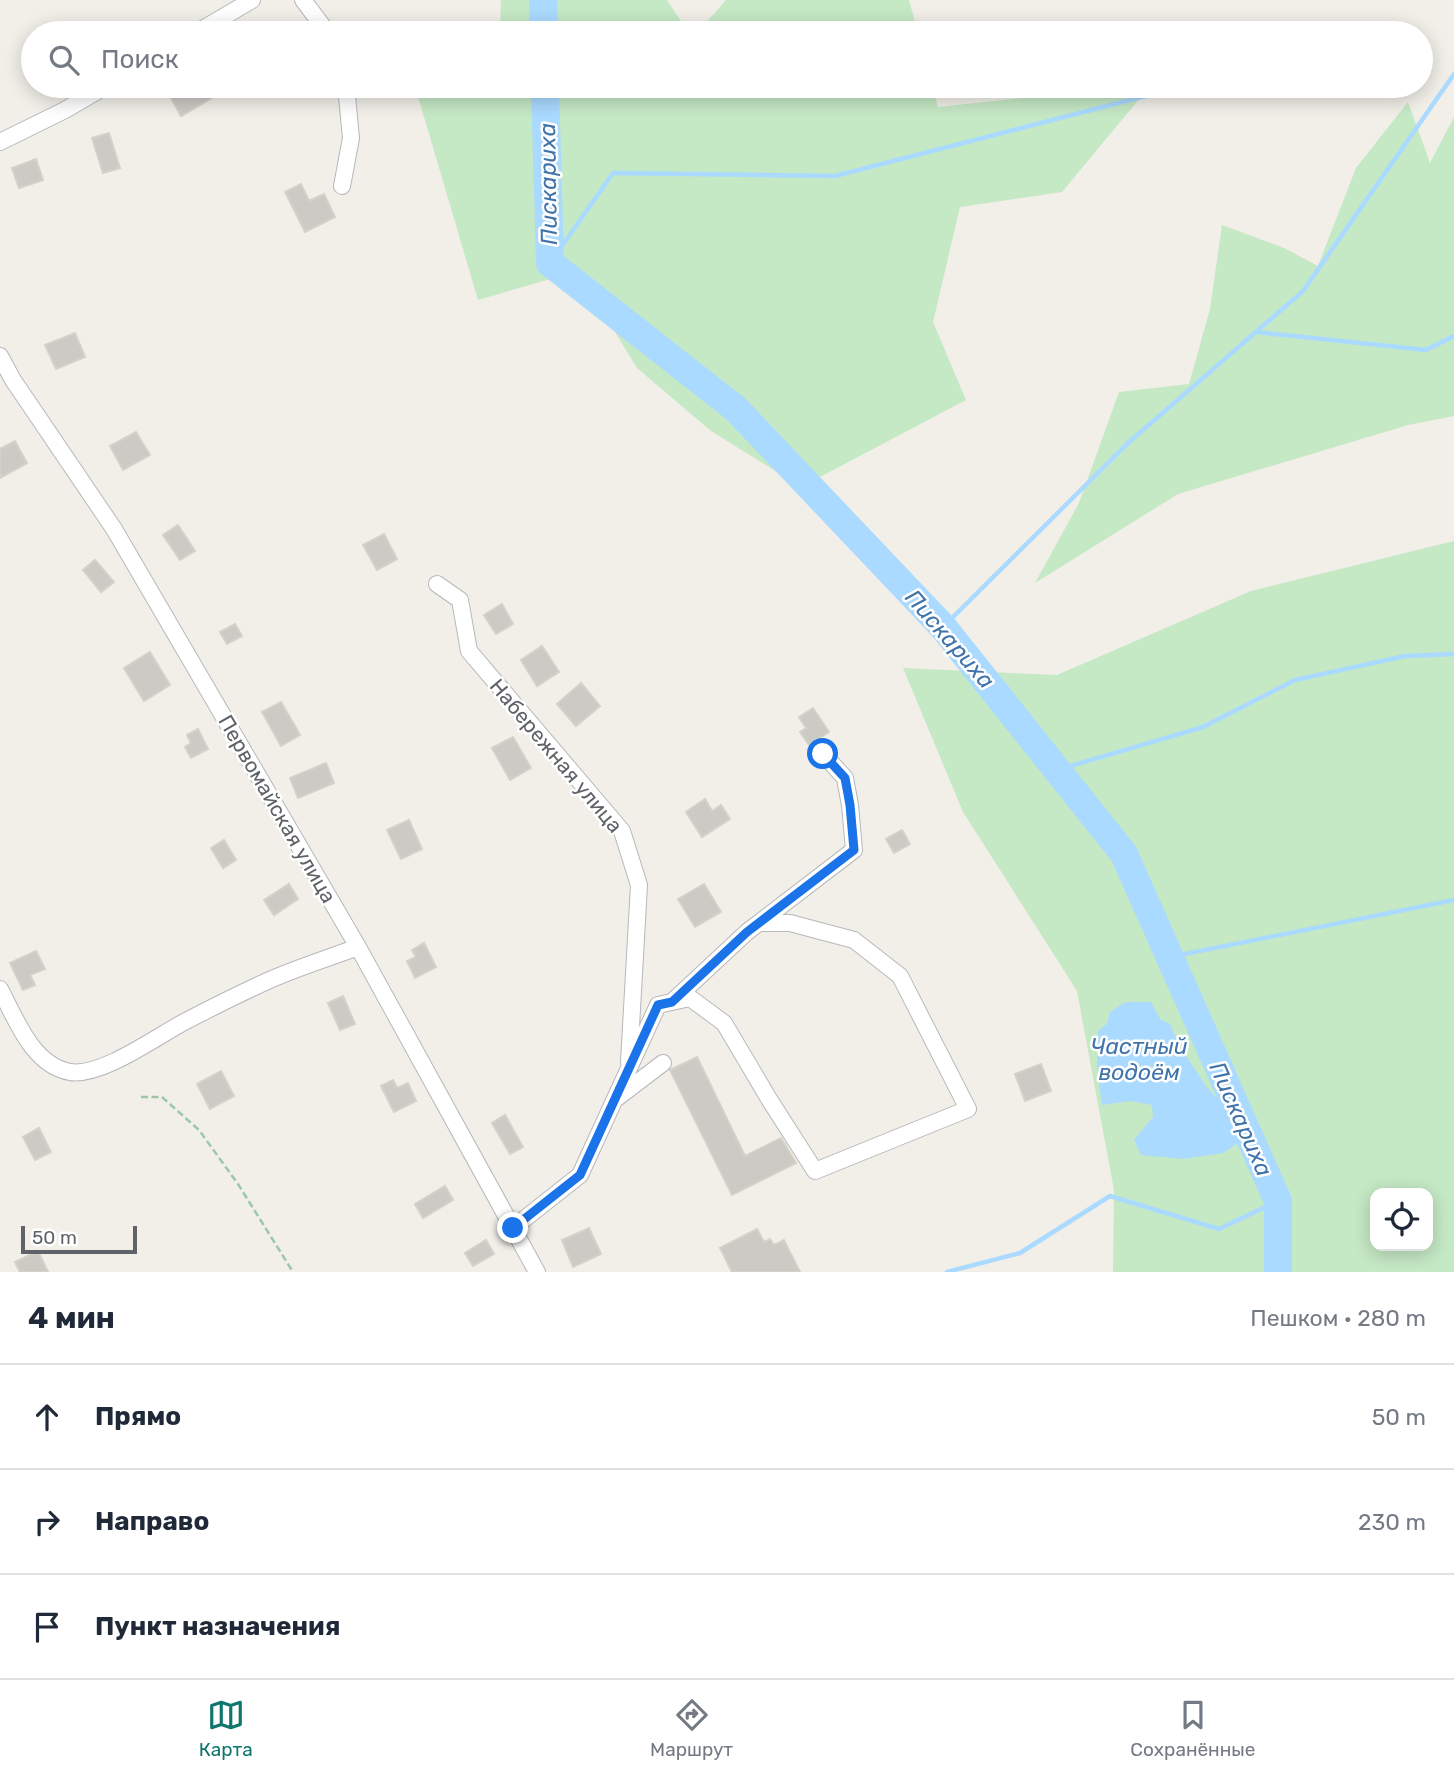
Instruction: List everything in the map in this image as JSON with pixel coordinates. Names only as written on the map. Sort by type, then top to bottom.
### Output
[{"type":"street","points":[[217,21],[253,0]]},
{"type":"street","points":[[303,0],[319,21]]},
{"type":"street","points":[[0,142],[86,98]]},
{"type":"street","points":[[342,186],[351,138],[347,98]]},
{"type":"street","name":"Первомайская улица","points":[[0,356],[13,380],[114,529],[358,947],[537,1272]]},
{"type":"street","name":"Набережная улица","points":[[437,584],[460,600],[469,651],[622,831],[639,885],[628,1071]]},
{"type":"street","points":[[672,1002],[759,923],[854,850],[845,778],[823,754]]},
{"type":"street","points":[[513,1228],[580,1175],[658,1005],[690,998],[724,1023],[815,1171],[968,1108],[900,976],[853,940],[790,923],[759,923]]},
{"type":"street","points":[[0,989],[31,1046],[48,1063],[70,1072],[86,1072],[121,1059],[185,1021],[266,982],[358,947]]},
{"type":"street","points":[[615,1099],[663,1063]]},
{"type":"path","points":[[141,1097],[162,1097],[199,1130],[238,1184],[293,1272]]},
{"type":"green space","points":[[501,0],[667,0],[681,21],[500,21]]},
{"type":"green space","points":[[726,0],[909,0],[915,21],[708,21]]},
{"type":"green space","points":[[418,98],[935,98],[938,107],[1024,98],[1140,98],[1062,192],[960,207],[933,322],[966,400],[801,487],[711,431],[637,368],[578,271],[478,300]]},
{"type":"green space","points":[[1408,102],[1430,163],[1454,117],[1454,416],[1408,425],[1178,494],[1035,583],[1079,503],[1119,392],[1189,384],[1210,309],[1222,225],[1284,248],[1318,266],[1356,168]]},
{"type":"green space","points":[[1454,541],[1454,1272],[1113,1272],[1114,1190],[1077,991],[963,812],[903,668],[1057,675],[1251,591]]},
{"type":"water","name":"Частный водоём","points":[[1126,1002],[1151,1002],[1160,1019],[1170,1024],[1180,1047],[1206,1086],[1222,1104],[1242,1140],[1223,1153],[1183,1159],[1141,1155],[1134,1140],[1153,1117],[1152,1105],[1130,1101],[1102,1105],[1097,1067],[1098,1031],[1107,1024],[1110,1012]]},
{"type":"building","points":[[171,98],[212,98],[181,116]]},
{"type":"building","points":[[109,133],[120,168],[103,173],[92,138]]},
{"type":"building","points":[[36,159],[43,180],[19,188],[12,168]]},
{"type":"building","points":[[301,184],[309,201],[324,194],[335,217],[305,232],[285,192]]},
{"type":"building","points":[[75,333],[85,357],[56,369],[45,345]]},
{"type":"building","points":[[136,432],[150,455],[123,470],[110,446]]},
{"type":"building","points":[[15,441],[27,463],[0,478],[0,449]]},
{"type":"building","points":[[178,525],[195,551],[180,560],[163,535]]},
{"type":"building","points":[[384,534],[397,559],[377,570],[363,545]]},
{"type":"building","points":[[95,560],[114,582],[101,592],[83,570]]},
{"type":"building","points":[[502,604],[513,624],[496,634],[484,615]]},
{"type":"building","points":[[235,624],[242,636],[227,644],[220,632]]},
{"type":"building","points":[[542,646],[559,672],[537,686],[521,660]]},
{"type":"building","points":[[150,652],[170,685],[144,701],[124,668]]},
{"type":"building","points":[[581,683],[600,706],[576,726],[557,704]]},
{"type":"building","points":[[281,702],[300,735],[281,746],[262,712]]},
{"type":"building","points":[[813,708],[829,732],[809,745],[800,732],[806,728],[799,717]]},
{"type":"building","points":[[198,729],[208,749],[191,758],[185,747],[191,743],[187,735]]},
{"type":"building","points":[[513,737],[531,768],[510,780],[492,748]]},
{"type":"building","points":[[326,763],[334,783],[298,798],[290,778]]},
{"type":"building","points":[[705,799],[712,811],[721,805],[730,819],[702,837],[686,812]]},
{"type":"building","points":[[409,820],[422,849],[401,859],[387,830]]},
{"type":"building","points":[[902,830],[910,844],[894,853],[886,839]]},
{"type":"building","points":[[224,840],[236,860],[223,868],[211,848]]},
{"type":"building","points":[[289,884],[298,899],[274,915],[264,900]]},
{"type":"building","points":[[704,884],[721,912],[695,927],[678,899]]},
{"type":"building","points":[[424,943],[436,967],[415,978],[407,961],[416,957],[412,950]]},
{"type":"building","points":[[36,951],[45,969],[30,975],[35,985],[23,990],[10,963]]},
{"type":"building","points":[[343,996],[355,1024],[340,1030],[328,1003]]},
{"type":"building","points":[[697,1057],[745,1156],[781,1138],[796,1163],[732,1195],[670,1070]]},
{"type":"building","points":[[1041,1064],[1051,1091],[1025,1101],[1015,1074]]},
{"type":"building","points":[[221,1071],[234,1096],[210,1109],[197,1084]]},
{"type":"building","points":[[393,1080],[397,1088],[408,1083],[416,1101],[394,1112],[381,1086]]},
{"type":"building","points":[[505,1115],[523,1147],[510,1154],[492,1123]]},
{"type":"building","points":[[39,1128],[51,1152],[35,1160],[23,1137]]},
{"type":"building","points":[[445,1186],[453,1200],[423,1218],[415,1204]]},
{"type":"building","points":[[589,1228],[601,1254],[573,1267],[562,1240]]},
{"type":"building","points":[[757,1229],[764,1242],[770,1239],[774,1245],[784,1240],[800,1272],[732,1272],[720,1248]]},
{"type":"building","points":[[486,1240],[494,1254],[473,1266],[465,1253]]},
{"type":"building","points":[[38,1251],[48,1272],[20,1272],[15,1262]]},
{"type":"waterway","name":"Пискариха","points":[[543,0],[544,21]]},
{"type":"waterway","points":[[943,627],[1128,443],[1303,291],[1454,74]]},
{"type":"waterway","name":"Пискариха","points":[[545,98],[550,263],[736,409],[943,627],[1124,854],[1278,1201],[1278,1272]]},
{"type":"waterway","points":[[550,263],[613,173],[835,176],[1138,98]]},
{"type":"waterway","points":[[1256,332],[1426,350],[1454,336]]},
{"type":"waterway","points":[[1057,770],[1203,727],[1295,680],[1405,656],[1454,654]]},
{"type":"waterway","points":[[1170,957],[1454,900]]},
{"type":"waterway","points":[[947,1272],[1020,1253],[1110,1196],[1219,1229],[1278,1201]]},
{"type":"route","points":[[513,1228],[580,1175],[658,1005],[672,1002],[747,932],[854,850],[845,778],[823,754]]}]
